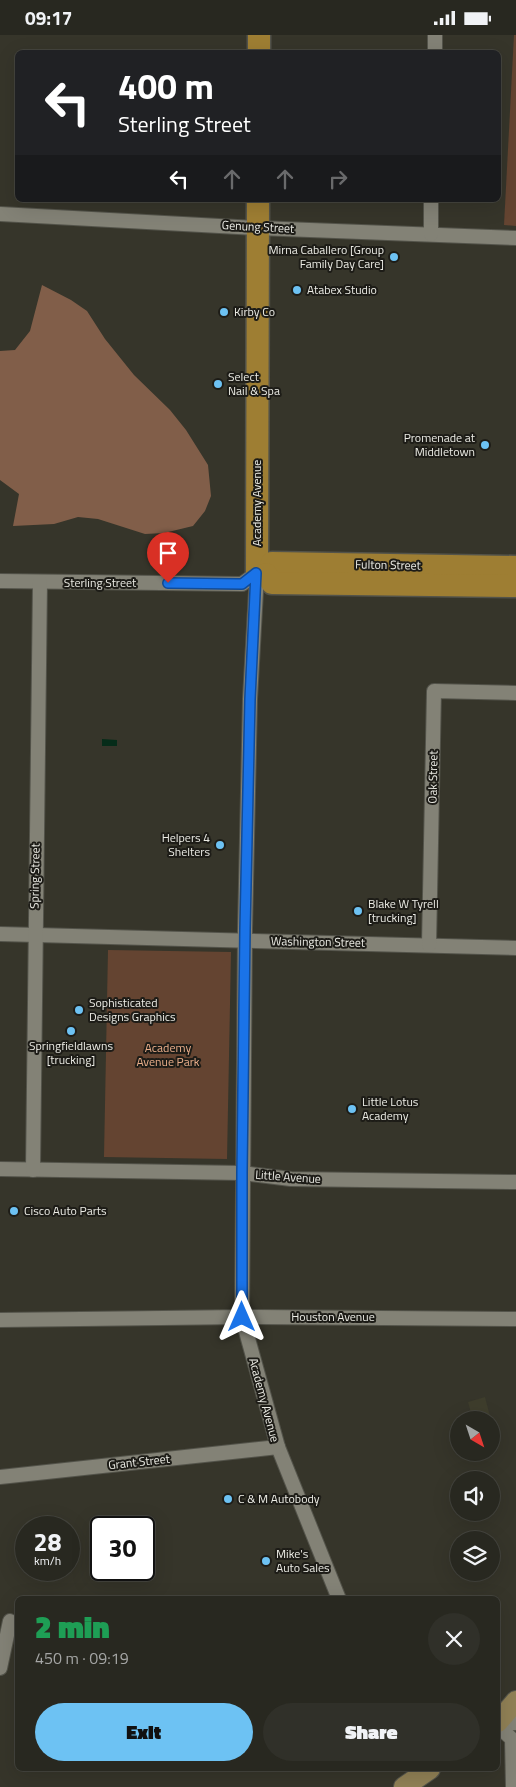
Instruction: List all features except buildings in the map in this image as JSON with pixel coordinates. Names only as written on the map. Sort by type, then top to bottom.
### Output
[{"type":"main road","points":[[259,35],[259,50]]},
{"type":"main road","name":"Academy Avenue","points":[[258,202],[261,574]]},
{"type":"main road","name":"Fulton Street","points":[[516,567],[272,563],[261,574],[272,583],[516,586]]},
{"type":"main road","points":[[500,1721],[516,1701]]},
{"type":"main road","points":[[404,1787],[427,1771]]},
{"type":"street","points":[[435,35],[435,50]]},
{"type":"street","points":[[431,202],[431,234]]},
{"type":"street","name":"Genung Street","points":[[0,214],[516,238]]},
{"type":"street","name":"Sterling Street","points":[[0,581],[242,584],[261,574]]},
{"type":"street","name":"Academy Avenue","points":[[261,574],[250,699],[245,940],[242,1317],[278,1447],[338,1596]]},
{"type":"street","name":"Spring Street","points":[[33,1170],[34,935],[40,582]]},
{"type":"street","name":"Oak Street","points":[[429,945],[434,691],[516,693]]},
{"type":"street","name":"Washington Street","points":[[0,933],[516,948]]},
{"type":"street","name":"Little Avenue","points":[[0,1169],[242,1173],[291,1179],[516,1182]]},
{"type":"street","name":"Houston Avenue","points":[[0,1319],[242,1317],[516,1319]]},
{"type":"street","name":"Grant Street","points":[[0,1477],[278,1447]]},
{"type":"street","points":[[0,1668],[9,1621]]},
{"type":"street","points":[[500,1724],[516,1723]]},
{"type":"street","points":[[500,1726],[512,1739],[513,1787]]},
{"type":"shaded area","points":[[42,285],[71,300],[87,311],[105,339],[134,375],[170,410],[186,430],[208,465],[211,496],[205,511],[193,526],[164,533],[145,534],[98,519],[78,517],[54,524],[13,526],[19,494],[0,480],[0,351],[15,350],[30,331]]},
{"type":"shaded area","points":[[102,739],[117,740],[117,746],[102,746]]},
{"type":"shaded area","points":[[485,1397],[489,1411],[470,1411],[468,1402]]},
{"type":"green space","points":[[514,35],[516,35],[516,226],[504,225]]},
{"type":"green space","name":"Academy Avenue Park","points":[[108,950],[231,952],[227,1159],[104,1157]]},
{"type":"place","name":"Mirna Caballero [Group Family Day Care]","points":[[394,257]]},
{"type":"place","name":"Atabex Studio","points":[[297,290]]},
{"type":"place","name":"Kirby Co","points":[[224,312]]},
{"type":"place","name":"Select Nail & Spa","points":[[218,384]]},
{"type":"place","name":"Promenade at Middletown","points":[[485,445]]},
{"type":"place","name":"Helpers 4 Shelters","points":[[220,845]]},
{"type":"place","name":"Blake W Tyrell [trucking]","points":[[358,911]]},
{"type":"place","name":"Sophisticated Designs Graphics","points":[[79,1010]]},
{"type":"place","name":"Springfieldlawns [trucking]","points":[[71,1031]]},
{"type":"place","name":"Little Lotus Academy","points":[[352,1109]]},
{"type":"place","name":"Cisco Auto Parts","points":[[14,1211]]},
{"type":"place","name":"C & M Autobody","points":[[228,1499]]},
{"type":"place","name":"Mike's Auto Sales","points":[[266,1561]]},
{"type":"route","points":[[168,583],[242,584],[256,573],[250,699],[245,930],[242,1317]]}]
